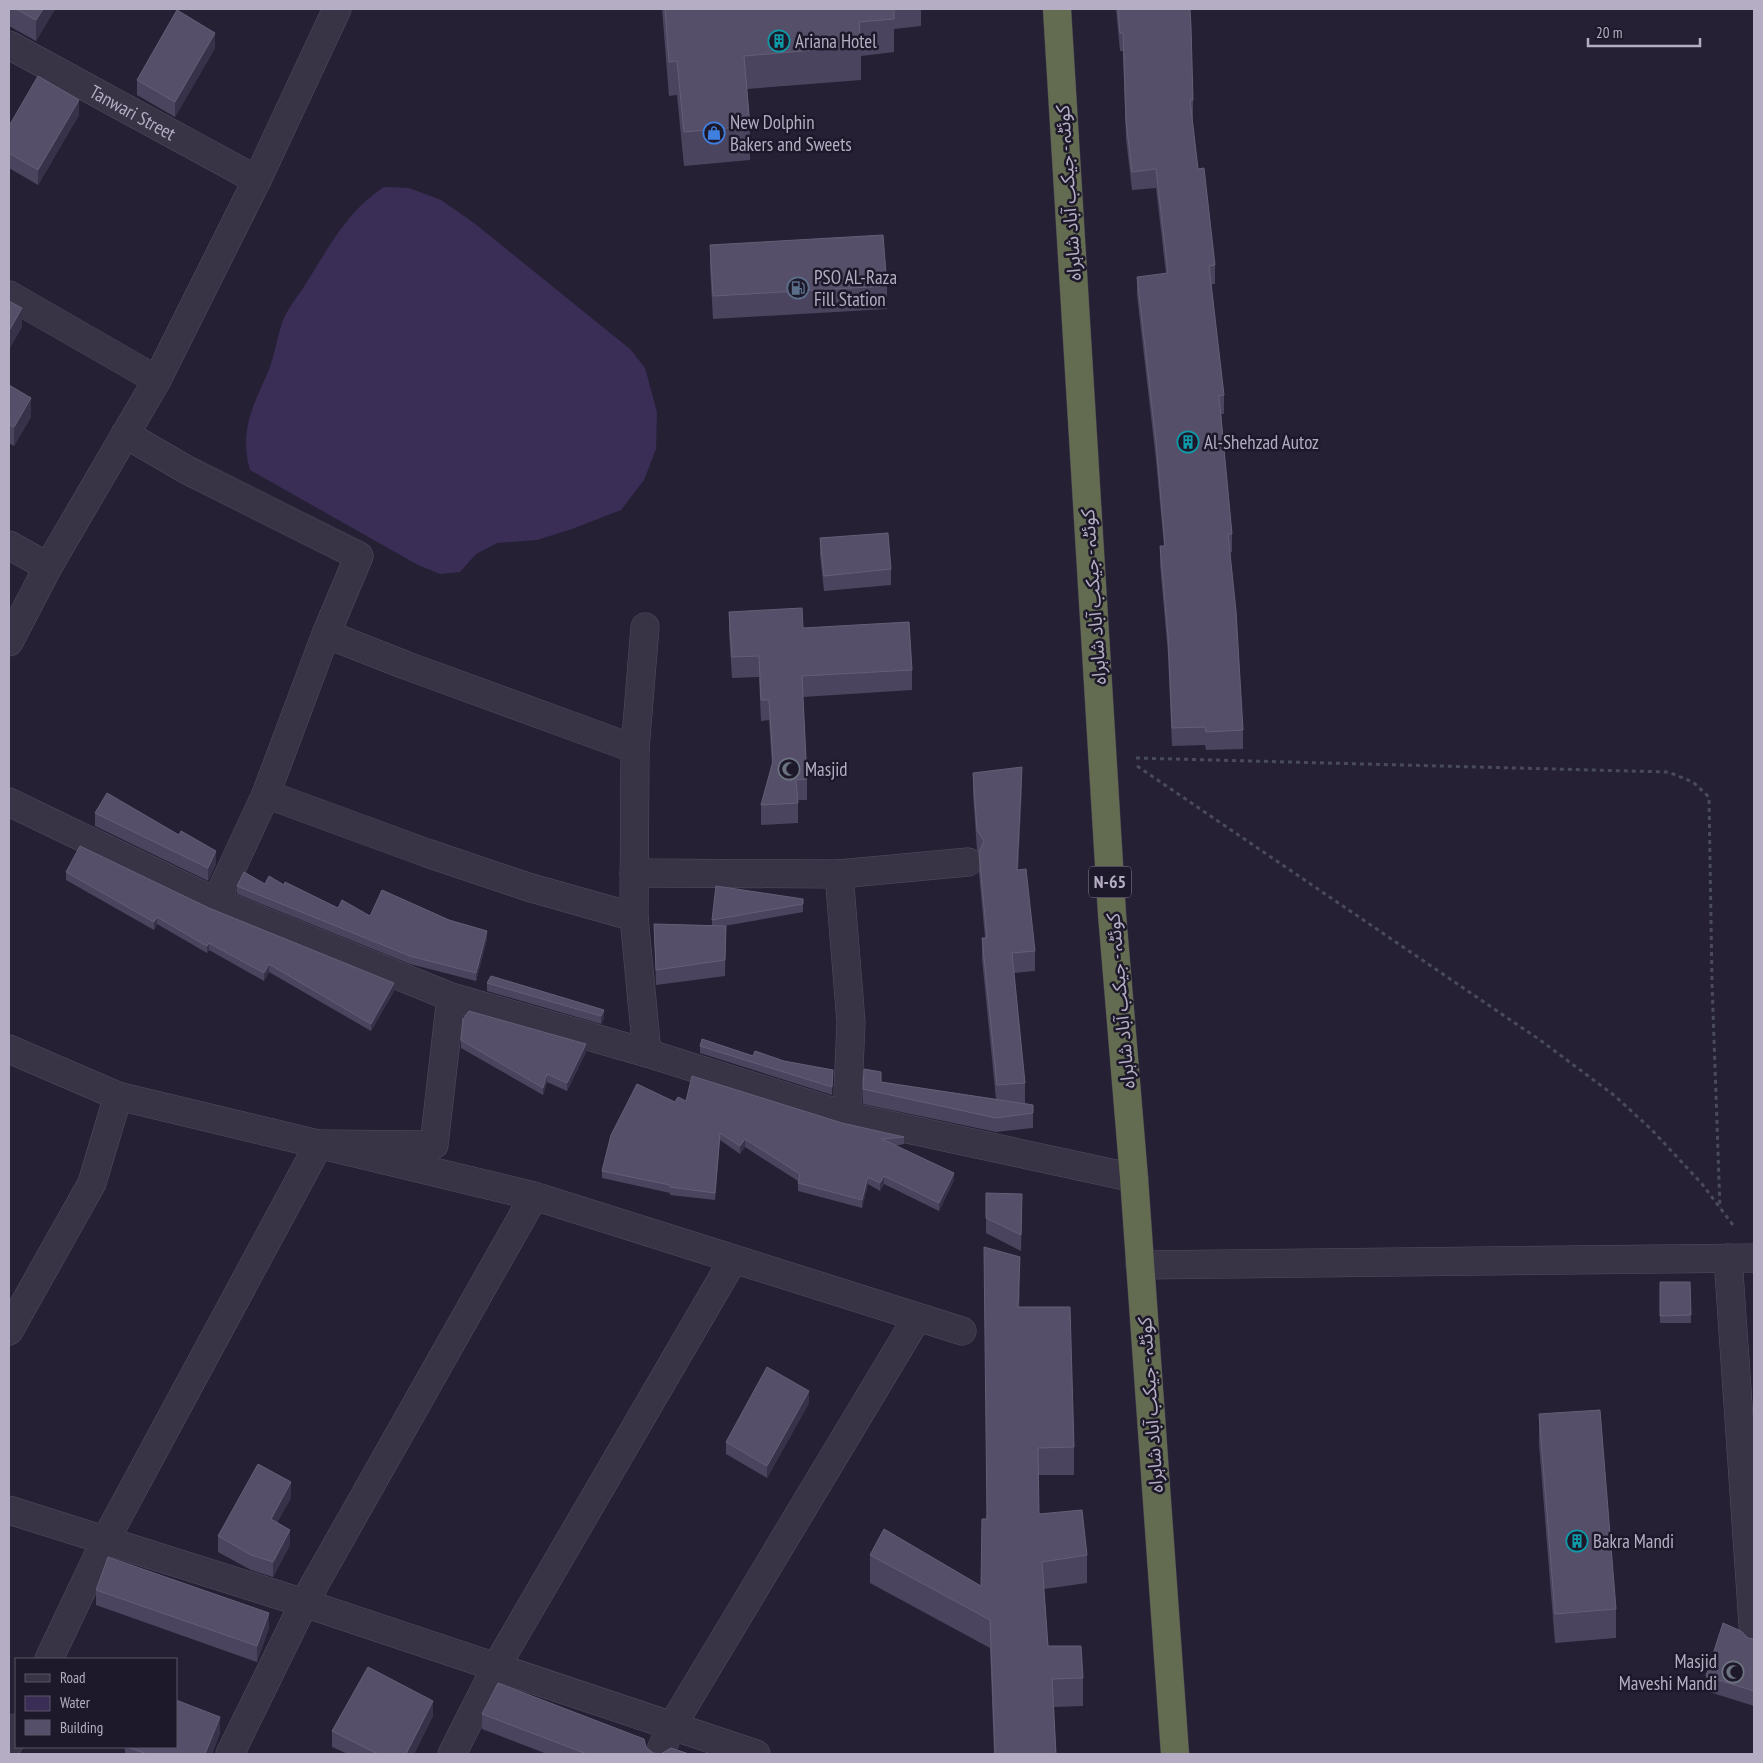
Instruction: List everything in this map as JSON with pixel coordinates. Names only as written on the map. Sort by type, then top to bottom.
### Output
[{"type":"highway","name":"کوئٹہ - جیکب آباد شاہراہ","points":[[1056,9],[1112,914],[1134,1178],[1175,1754]]},
{"type":"street","points":[[9,642],[48,566],[157,380],[257,180],[337,9]]},
{"type":"street","name":"Tanwari Street","points":[[9,45],[257,180]]},
{"type":"street","points":[[9,295],[157,380]]},
{"type":"street","points":[[125,434],[186,470],[359,556],[326,634],[266,794],[216,902]]},
{"type":"street","points":[[9,545],[48,566]]},
{"type":"street","points":[[645,626],[635,749],[634,916],[647,1053]]},
{"type":"street","points":[[326,634],[635,749]]},
{"type":"street","points":[[266,794],[519,884],[634,916]]},
{"type":"street","points":[[9,802],[216,902],[451,997],[647,1053],[847,1116],[1134,1178]]},
{"type":"street","points":[[634,873],[839,874],[968,862]]},
{"type":"street","points":[[839,874],[851,1022],[847,1116]]},
{"type":"street","points":[[319,1144],[434,1145],[451,997]]},
{"type":"street","points":[[9,1049],[118,1096],[534,1196],[962,1331]]},
{"type":"street","points":[[9,1331],[92,1183],[118,1096]]},
{"type":"street","points":[[49,1658],[106,1540],[319,1144]]},
{"type":"street","points":[[230,1754],[304,1603],[534,1196]]},
{"type":"street","points":[[1728,1258],[1754,1639]]},
{"type":"street","points":[[1140,1265],[1754,1258]]},
{"type":"street","points":[[452,1754],[496,1667],[733,1260]]},
{"type":"street","points":[[659,1754],[672,1726],[917,1318]]},
{"type":"street","points":[[9,1510],[304,1603],[756,1754]]},
{"type":"street","points":[[9,1743],[15,1730]]},
{"type":"path","points":[[1102,741],[1540,1040],[1615,1096],[1652,1130],[1736,1228]]},
{"type":"path","points":[[1126,758],[1668,772],[1693,782],[1709,798],[1712,983],[1720,1208]]},
{"type":"water","points":[[384,187],[409,188],[441,200],[474,223],[630,349],[645,368],[657,412],[656,449],[644,480],[621,510],[537,540],[497,543],[476,554],[460,572],[440,574],[418,565],[250,470],[246,443],[249,419],[270,366],[285,316],[339,232],[359,207]]},
{"type":"building","points":[[16,9],[43,9],[36,20]]},
{"type":"building","name":"Ariana Hotel","points":[[665,9],[894,9],[894,19],[859,22],[861,46],[744,56],[750,126],[684,132],[677,61],[669,62]]},
{"type":"building","points":[[1118,9],[1190,9],[1193,100],[1190,100],[1198,169],[1204,168],[1215,265],[1209,266],[1224,395],[1219,396],[1232,534],[1228,534],[1236,611],[1243,730],[1206,732],[1205,727],[1172,728],[1168,636],[1160,546],[1165,546],[1156,442],[1137,277],[1168,273],[1156,169],[1132,172],[1126,121],[1123,33],[1120,33]]},
{"type":"building","points":[[177,10],[215,33],[175,102],[137,80]]},
{"type":"building","points":[[38,76],[79,100],[38,170],[9,153],[9,126]]},
{"type":"building","points":[[883,235],[887,286],[713,296],[710,245]]},
{"type":"building","points":[[9,301],[22,308],[9,331]]},
{"type":"building","points":[[9,385],[31,398],[14,427],[9,424]]},
{"type":"building","points":[[888,533],[891,569],[824,576],[820,538]]},
{"type":"building","points":[[802,608],[803,628],[909,622],[912,670],[802,676],[807,779],[796,780],[798,803],[761,805],[773,761],[769,700],[761,700],[759,656],[732,657],[729,612]]},
{"type":"building","points":[[1022,767],[1017,870],[1026,869],[1035,951],[1012,953],[1025,1083],[997,1085],[982,938],[987,938],[979,853],[984,841],[977,830],[973,773]]},
{"type":"building","points":[[107,793],[179,835],[181,831],[216,851],[208,868],[95,813]]},
{"type":"building","points":[[80,846],[209,908],[394,983],[371,1024],[269,964],[264,973],[209,943],[207,946],[157,917],[154,922],[66,872]]},
{"type":"building","points":[[244,872],[265,884],[269,876],[284,885],[285,882],[338,908],[342,900],[370,916],[382,890],[449,920],[487,931],[476,973],[410,956],[237,886]]},
{"type":"building","points":[[716,886],[803,899],[803,904],[712,920]]},
{"type":"building","points":[[654,924],[726,926],[725,960],[656,970]]},
{"type":"building","points":[[491,976],[604,1010],[601,1016],[487,983]]},
{"type":"building","points":[[469,1011],[586,1044],[567,1083],[547,1074],[543,1088],[461,1040],[463,1019]]},
{"type":"building","points":[[702,1039],[753,1056],[755,1051],[784,1061],[833,1070],[832,1087],[700,1046]]},
{"type":"building","points":[[864,1069],[881,1072],[881,1082],[1033,1105],[1033,1113],[996,1118],[863,1089]]},
{"type":"building","points":[[692,1076],[842,1123],[904,1137],[882,1139],[954,1173],[939,1203],[884,1176],[880,1183],[868,1177],[862,1200],[798,1183],[800,1174],[745,1139],[740,1146],[720,1133],[715,1193],[670,1187],[670,1185],[602,1171],[611,1135],[637,1084],[675,1102],[678,1097],[686,1101]]},
{"type":"building","points":[[986,1193],[1022,1194],[1021,1235],[986,1218]]},
{"type":"building","points":[[984,1247],[1020,1257],[1018,1307],[1070,1307],[1074,1447],[1038,1448],[1039,1514],[1082,1510],[1087,1555],[1042,1562],[1048,1646],[1081,1646],[1083,1678],[1052,1679],[1056,1754],[995,1754],[990,1620],[870,1555],[884,1529],[981,1586],[982,1519],[987,1519]]},
{"type":"building","points":[[1660,1282],[1690,1282],[1691,1315],[1660,1316]]},
{"type":"building","points":[[767,1367],[809,1391],[767,1466],[726,1442]]},
{"type":"building","name":"Bakra Mandi","points":[[1600,1410],[1616,1609],[1555,1614],[1539,1414]]},
{"type":"building","points":[[258,1464],[291,1482],[271,1519],[290,1530],[273,1562],[251,1555],[218,1536]]},
{"type":"building","points":[[108,1557],[269,1613],[257,1646],[96,1590]]},
{"type":"building","name":"Masjid Maveshi Mandi","points":[[1723,1623],[1741,1631],[1748,1638],[1754,1639],[1754,1691],[1706,1676]]},
{"type":"building","points":[[368,1667],[433,1701],[406,1754],[378,1754],[332,1731]]},
{"type":"building","points":[[498,1683],[644,1739],[646,1747],[653,1753],[661,1754],[587,1754],[482,1714]]},
{"type":"building","points":[[178,1701],[220,1717],[205,1754],[147,1754],[130,1748],[178,1748]]},
{"type":"building","points":[[671,1748],[689,1754],[661,1754]]},
{"type":"place","name":"Ariana Hotel","points":[[779,41]]},
{"type":"place","name":"New Dolphin Bakers and Sweets","points":[[714,133]]},
{"type":"place","name":"PSO AL-Raza Fill Station","points":[[798,288]]},
{"type":"place","name":"Al-Shehzad Autoz","points":[[1188,442]]},
{"type":"place","name":"Masjid","points":[[789,769]]},
{"type":"place","name":"Bakra Mandi","points":[[1577,1541]]},
{"type":"place","name":"Masjid Maveshi Mandi","points":[[1733,1672]]}]
